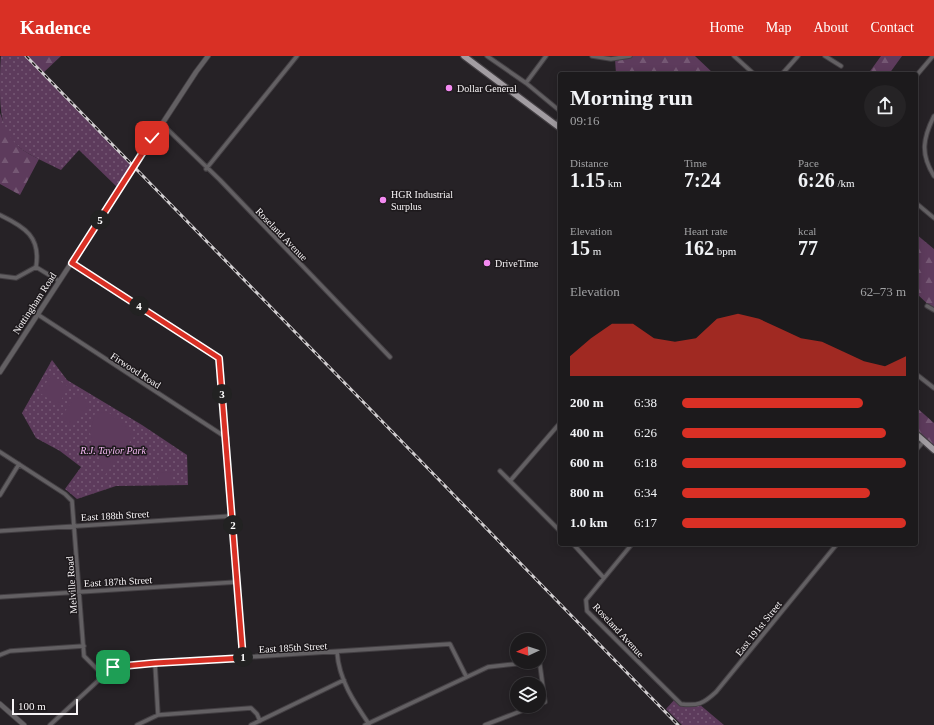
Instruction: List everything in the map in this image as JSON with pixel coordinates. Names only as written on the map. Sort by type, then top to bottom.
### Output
[{"type":"main road","points":[[464,56],[558,125]]},
{"type":"main road","points":[[918,436],[934,450]]},
{"type":"street","name":"Nottingham Road","points":[[1,368],[208,56]]},
{"type":"street","points":[[206,169],[297,56]]},
{"type":"street","points":[[487,56],[526,83],[558,109]]},
{"type":"street","points":[[526,83],[546,56]]},
{"type":"street","points":[[592,56],[611,59],[630,56]]},
{"type":"street","points":[[734,56],[752,72]]},
{"type":"street","points":[[784,72],[798,56]]},
{"type":"street","points":[[826,56],[841,66]]},
{"type":"street","points":[[918,74],[933,56]]},
{"type":"street","points":[[934,116],[925,136],[924,145],[928,164],[934,176]]},
{"type":"street","name":"Roseland Avenue","points":[[162,124],[206,169],[220,180],[390,357]]},
{"type":"street","points":[[918,205],[934,218]]},
{"type":"street","points":[[0,215],[25,229],[33,237],[38,255],[36,267]]},
{"type":"street","points":[[72,263],[219,358],[227,438],[243,658]]},
{"type":"street","points":[[0,276],[16,278],[36,267]]},
{"type":"street","points":[[36,267],[59,281]]},
{"type":"street","points":[[927,306],[934,310]]},
{"type":"street","name":"Firwood Road","points":[[37,314],[227,438]]},
{"type":"street","points":[[918,376],[934,388]]},
{"type":"street","points":[[510,481],[558,425]]},
{"type":"street","points":[[918,448],[924,441]]},
{"type":"street","name":"Melville Road","points":[[0,452],[65,494],[72,501],[84,656],[103,675]]},
{"type":"street","points":[[0,495],[19,464]]},
{"type":"street","points":[[500,471],[558,528]]},
{"type":"street","name":"East 188th Street","points":[[0,531],[74,525],[232,516]]},
{"type":"street","points":[[575,546],[604,578]]},
{"type":"street","name":"Roseland Avenue","points":[[630,546],[586,600],[587,611],[681,704]]},
{"type":"street","name":"East 191st Street","points":[[681,704],[694,706],[703,703],[716,692],[835,546]]},
{"type":"street","name":"East 187th Street","points":[[0,597],[237,582]]},
{"type":"street","name":"East 185th Street","points":[[103,675],[113,667],[155,663],[450,644],[466,676]]},
{"type":"street","points":[[0,655],[10,651],[84,646]]},
{"type":"street","points":[[337,652],[340,671],[351,696],[368,725],[466,676],[488,667],[510,665]]},
{"type":"street","points":[[155,663],[158,715]]},
{"type":"street","points":[[50,725],[103,675]]},
{"type":"street","points":[[252,725],[344,680]]},
{"type":"street","points":[[0,704],[24,725]]},
{"type":"street","points":[[137,725],[158,715],[251,708],[257,714],[260,721]]},
{"type":"street","points":[[485,725],[516,713]]},
{"type":"green space","points":[[1,56],[26,56],[134,167],[119,189],[79,150],[61,170],[22,150],[14,142],[3,123],[0,81]]},
{"type":"green space","points":[[26,56],[61,56],[43,73]]},
{"type":"green space","points":[[630,56],[695,56],[712,72],[616,72],[615,59]]},
{"type":"green space","points":[[881,56],[902,56],[890,72],[869,72]]},
{"type":"green space","points":[[0,113],[10,136],[18,146],[39,159],[20,195],[0,184]]},
{"type":"green space","points":[[918,236],[934,249],[934,310],[918,295]]},
{"type":"green space","name":"R.J. Taylor Park","points":[[52,360],[67,380],[142,425],[187,455],[188,485],[116,486],[77,499],[65,489],[81,467],[60,451],[36,438],[22,413]]},
{"type":"green space","points":[[51,375],[69,387],[58,405],[40,393]]},
{"type":"green space","points":[[77,395],[89,404],[72,427],[60,418]]},
{"type":"green space","points":[[918,409],[934,423],[934,450],[918,436]]},
{"type":"green space","points":[[108,412],[136,434],[105,475],[90,433],[95,413]]},
{"type":"green space","points":[[173,472],[173,484],[158,484],[157,473]]},
{"type":"green space","points":[[675,699],[681,704],[699,704],[724,725],[682,725],[666,709]]},
{"type":"railway","points":[[26,56],[678,725]]},
{"type":"place","name":"Dollar General","points":[[449,88]]},
{"type":"place","name":"HGR Industrial Surplus","points":[[383,200]]},
{"type":"place","name":"DriveTime","points":[[487,263]]},
{"type":"route","points":[[113,667],[243,658],[227,438],[219,358],[72,263],[152,138]]}]
